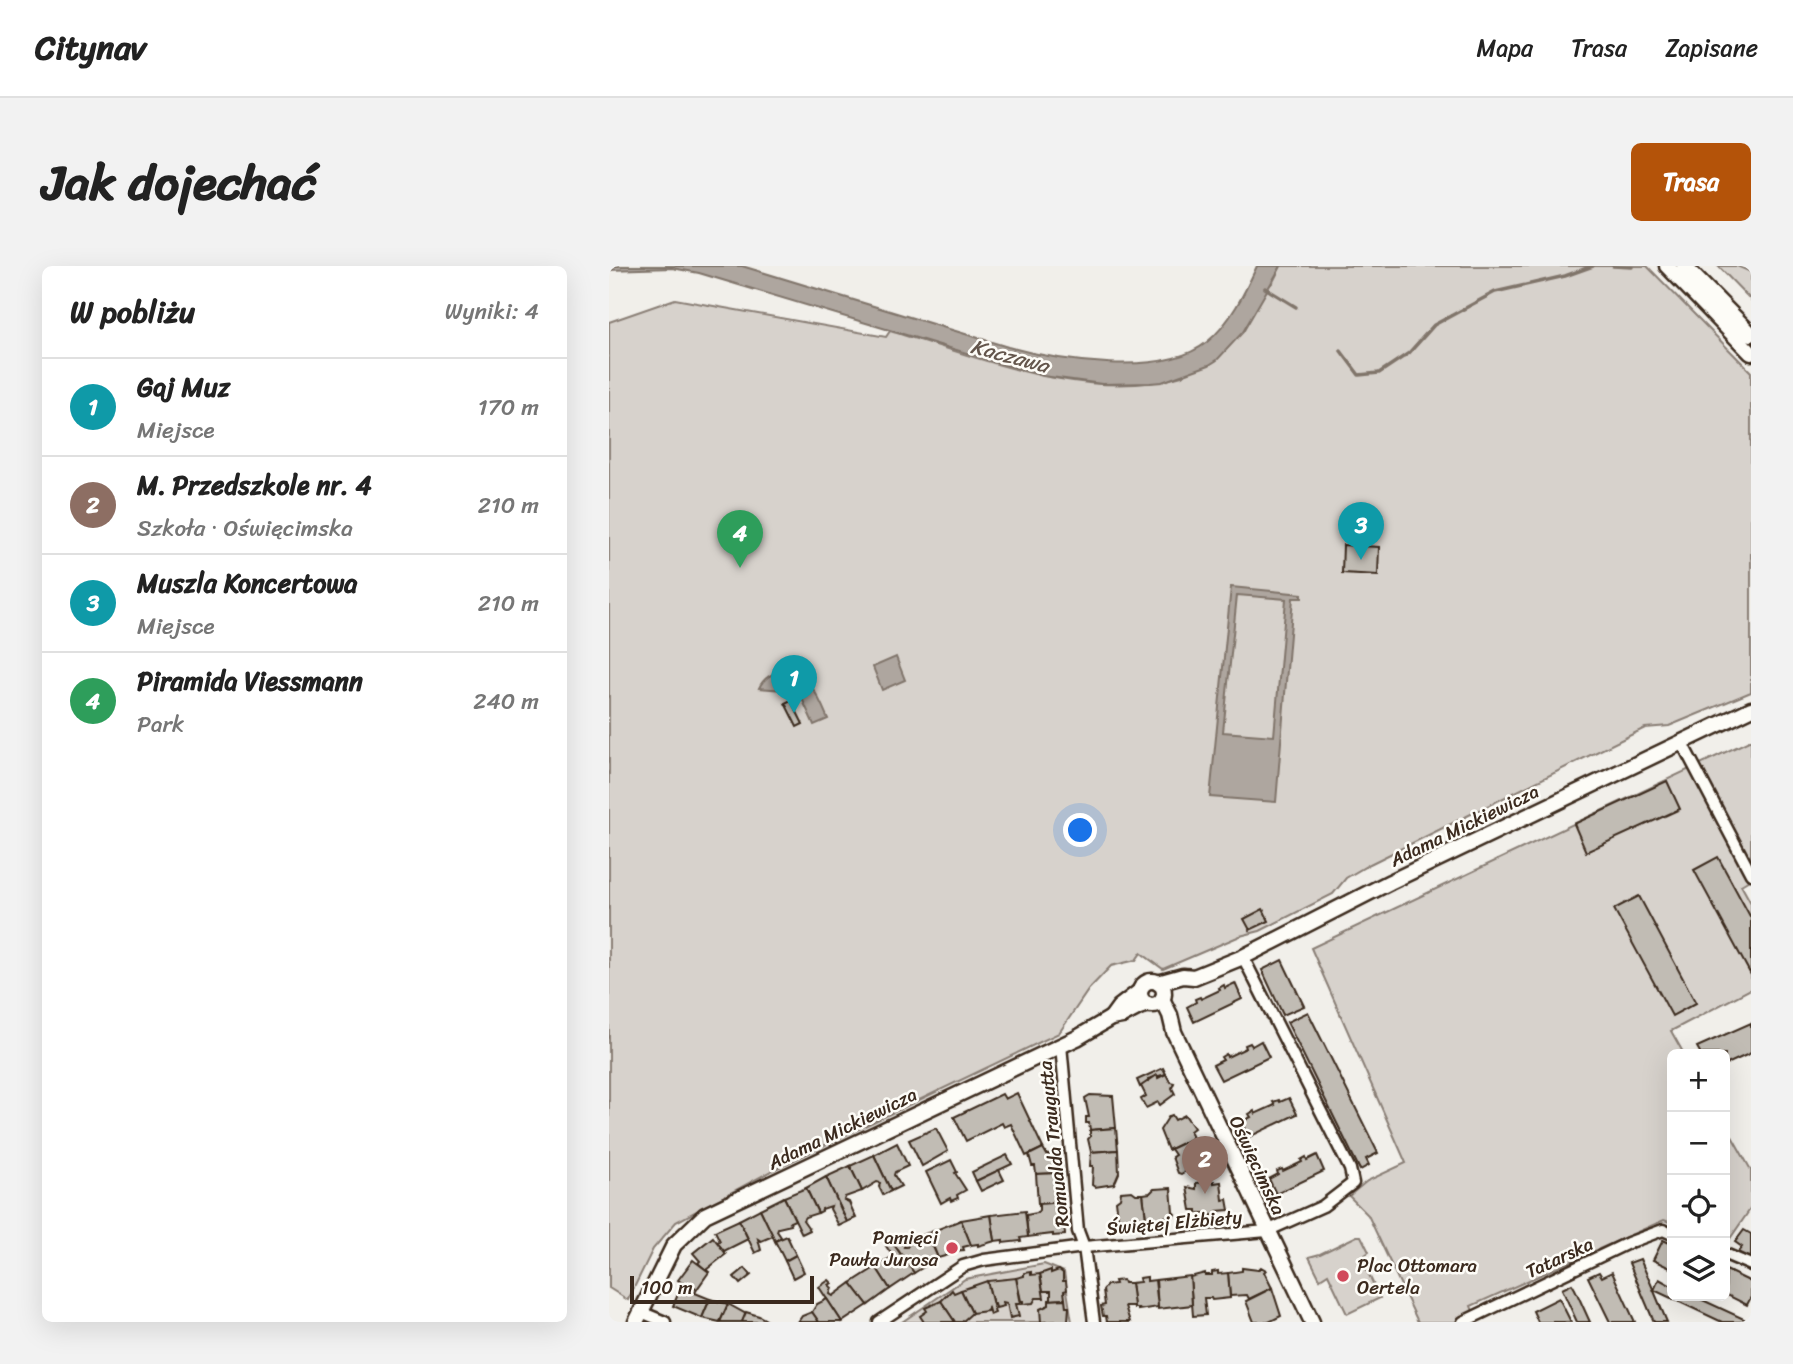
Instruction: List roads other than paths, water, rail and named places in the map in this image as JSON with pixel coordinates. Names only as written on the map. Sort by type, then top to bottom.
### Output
[{"type":"street","points":[[1667,266],[1745,335],[1751,353]]},
{"type":"street","points":[[1684,266],[1730,322]]},
{"type":"street","name":"Adama Mickiewicza","points":[[639,1317],[674,1245],[684,1232],[705,1215],[1061,1045],[1111,1018],[1122,1016],[1157,997],[1183,976],[1194,977],[1243,957],[1390,882],[1751,709]]},
{"type":"street","points":[[1681,741],[1751,874]]},
{"type":"street","name":"Świętej Elżbiety","points":[[880,1322],[963,1266],[984,1260],[1084,1247],[1267,1231],[1324,1206],[1353,1183],[1350,1169],[1243,957]]},
{"type":"street","name":"Adama Mickiewicza","points":[[1111,1018],[1119,1007],[1147,982],[1157,997]]},
{"type":"street","name":"Oświęcimska","points":[[1157,997],[1170,1015],[1171,1024],[1312,1322]]},
{"type":"street","name":"Romualda Traugutta","points":[[1061,1045],[1078,1231],[1084,1247],[1094,1322]]},
{"type":"street","name":"Tatarska","points":[[1463,1322],[1628,1243],[1663,1230],[1667,1232]]},
{"type":"street","points":[[1730,1256],[1751,1265]]},
{"type":"street","points":[[639,1317],[665,1322]]},
{"type":"water","name":"Kaczawa","points":[[609,266],[742,266],[1008,347],[1082,361],[1138,363],[1165,360],[1188,353],[1207,342],[1230,317],[1257,266],[1281,266],[1243,332],[1217,360],[1162,382],[1102,384],[1043,376],[699,273],[672,268],[609,270]]},
{"type":"water","points":[[1231,587],[1302,594],[1302,598],[1293,598],[1276,802],[1210,797]],"holes":[[[1237,595],[1286,599],[1274,736],[1223,732]]]},
{"type":"water","points":[[896,657],[905,680],[882,690],[873,667]]},
{"type":"water","points":[[783,670],[800,676],[812,687],[828,719],[814,725],[800,694],[759,688],[769,676]]},
{"type":"waterway","points":[[1341,351],[1359,375],[1379,373],[1409,353],[1434,325],[1495,292],[1565,276],[1593,266]]},
{"type":"waterway","points":[[1613,266],[1632,267]]},
{"type":"waterway","points":[[1265,288],[1296,307]]},
{"type":"place","name":"Muszla Koncertowa","points":[[1361,560]]},
{"type":"place","name":"Piramida Viessmann","points":[[740,568]]},
{"type":"place","name":"Gaj Muz","points":[[794,713]]},
{"type":"place","name":"M. Przedszkole nr. 4","points":[[1205,1194]]},
{"type":"place","name":"Pamięci Pawła Jurosa","points":[[952,1248]]},
{"type":"place","name":"Plac Ottomara Oertela","points":[[1343,1276]]}]
